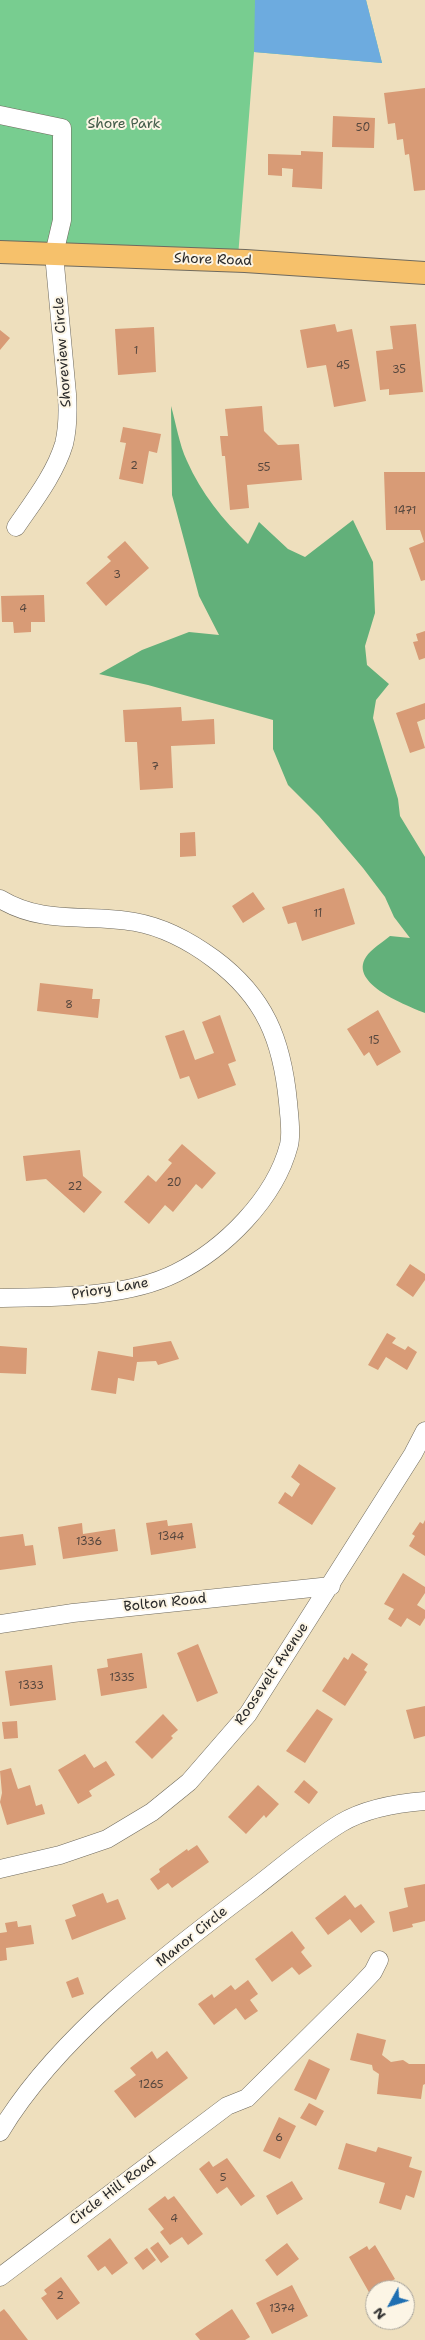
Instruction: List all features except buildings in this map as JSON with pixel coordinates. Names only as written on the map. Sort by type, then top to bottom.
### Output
[{"type":"main road","name":"Shore Road","points":[[0,252],[245,261],[425,273]]},
{"type":"street","name":"Shoreview Circle","points":[[0,115],[62,128],[62,220],[54,254],[68,394],[64,442],[59,457],[42,490],[16,527]]},
{"type":"street","name":"Priory Lane","points":[[0,898],[27,911],[49,917],[136,922],[162,930],[190,943],[215,960],[252,995],[275,1034],[286,1082],[290,1144],[275,1178],[245,1220],[220,1245],[175,1274],[136,1287],[90,1294],[0,1298]]},
{"type":"street","name":"Roosevelt Avenue","points":[[0,1869],[60,1855],[107,1839],[152,1812],[189,1782],[248,1714],[414,1454],[425,1431]]},
{"type":"street","name":"Bolton Road","points":[[0,1624],[73,1613],[331,1586]]},
{"type":"street","name":"Manor Circle","points":[[0,2132],[39,2078],[87,2025],[190,1936],[342,1823],[392,1805],[425,1801]]},
{"type":"street","name":"Circle Hill Road","points":[[0,2277],[227,2106],[247,2098],[358,1988],[373,1972],[380,1960]]},
{"type":"green space","name":"Shore Park","points":[[0,0],[366,0],[382,63],[254,52],[238,257],[0,248]]},
{"type":"green space","points":[[171,406],[184,454],[199,484],[221,516],[248,544],[259,522],[288,549],[305,557],[353,520],[373,562],[375,613],[365,646],[367,665],[389,684],[376,700],[373,718],[398,799],[400,816],[425,857],[425,1013],[382,992],[372,985],[365,976],[363,967],[366,957],[374,948],[390,936],[410,938],[394,917],[385,897],[363,868],[319,816],[288,785],[273,749],[273,720],[148,685],[99,674],[142,650],[189,632],[219,635],[199,596],[172,495]]},
{"type":"water","points":[[255,0],[366,0],[382,63],[254,52]]}]
